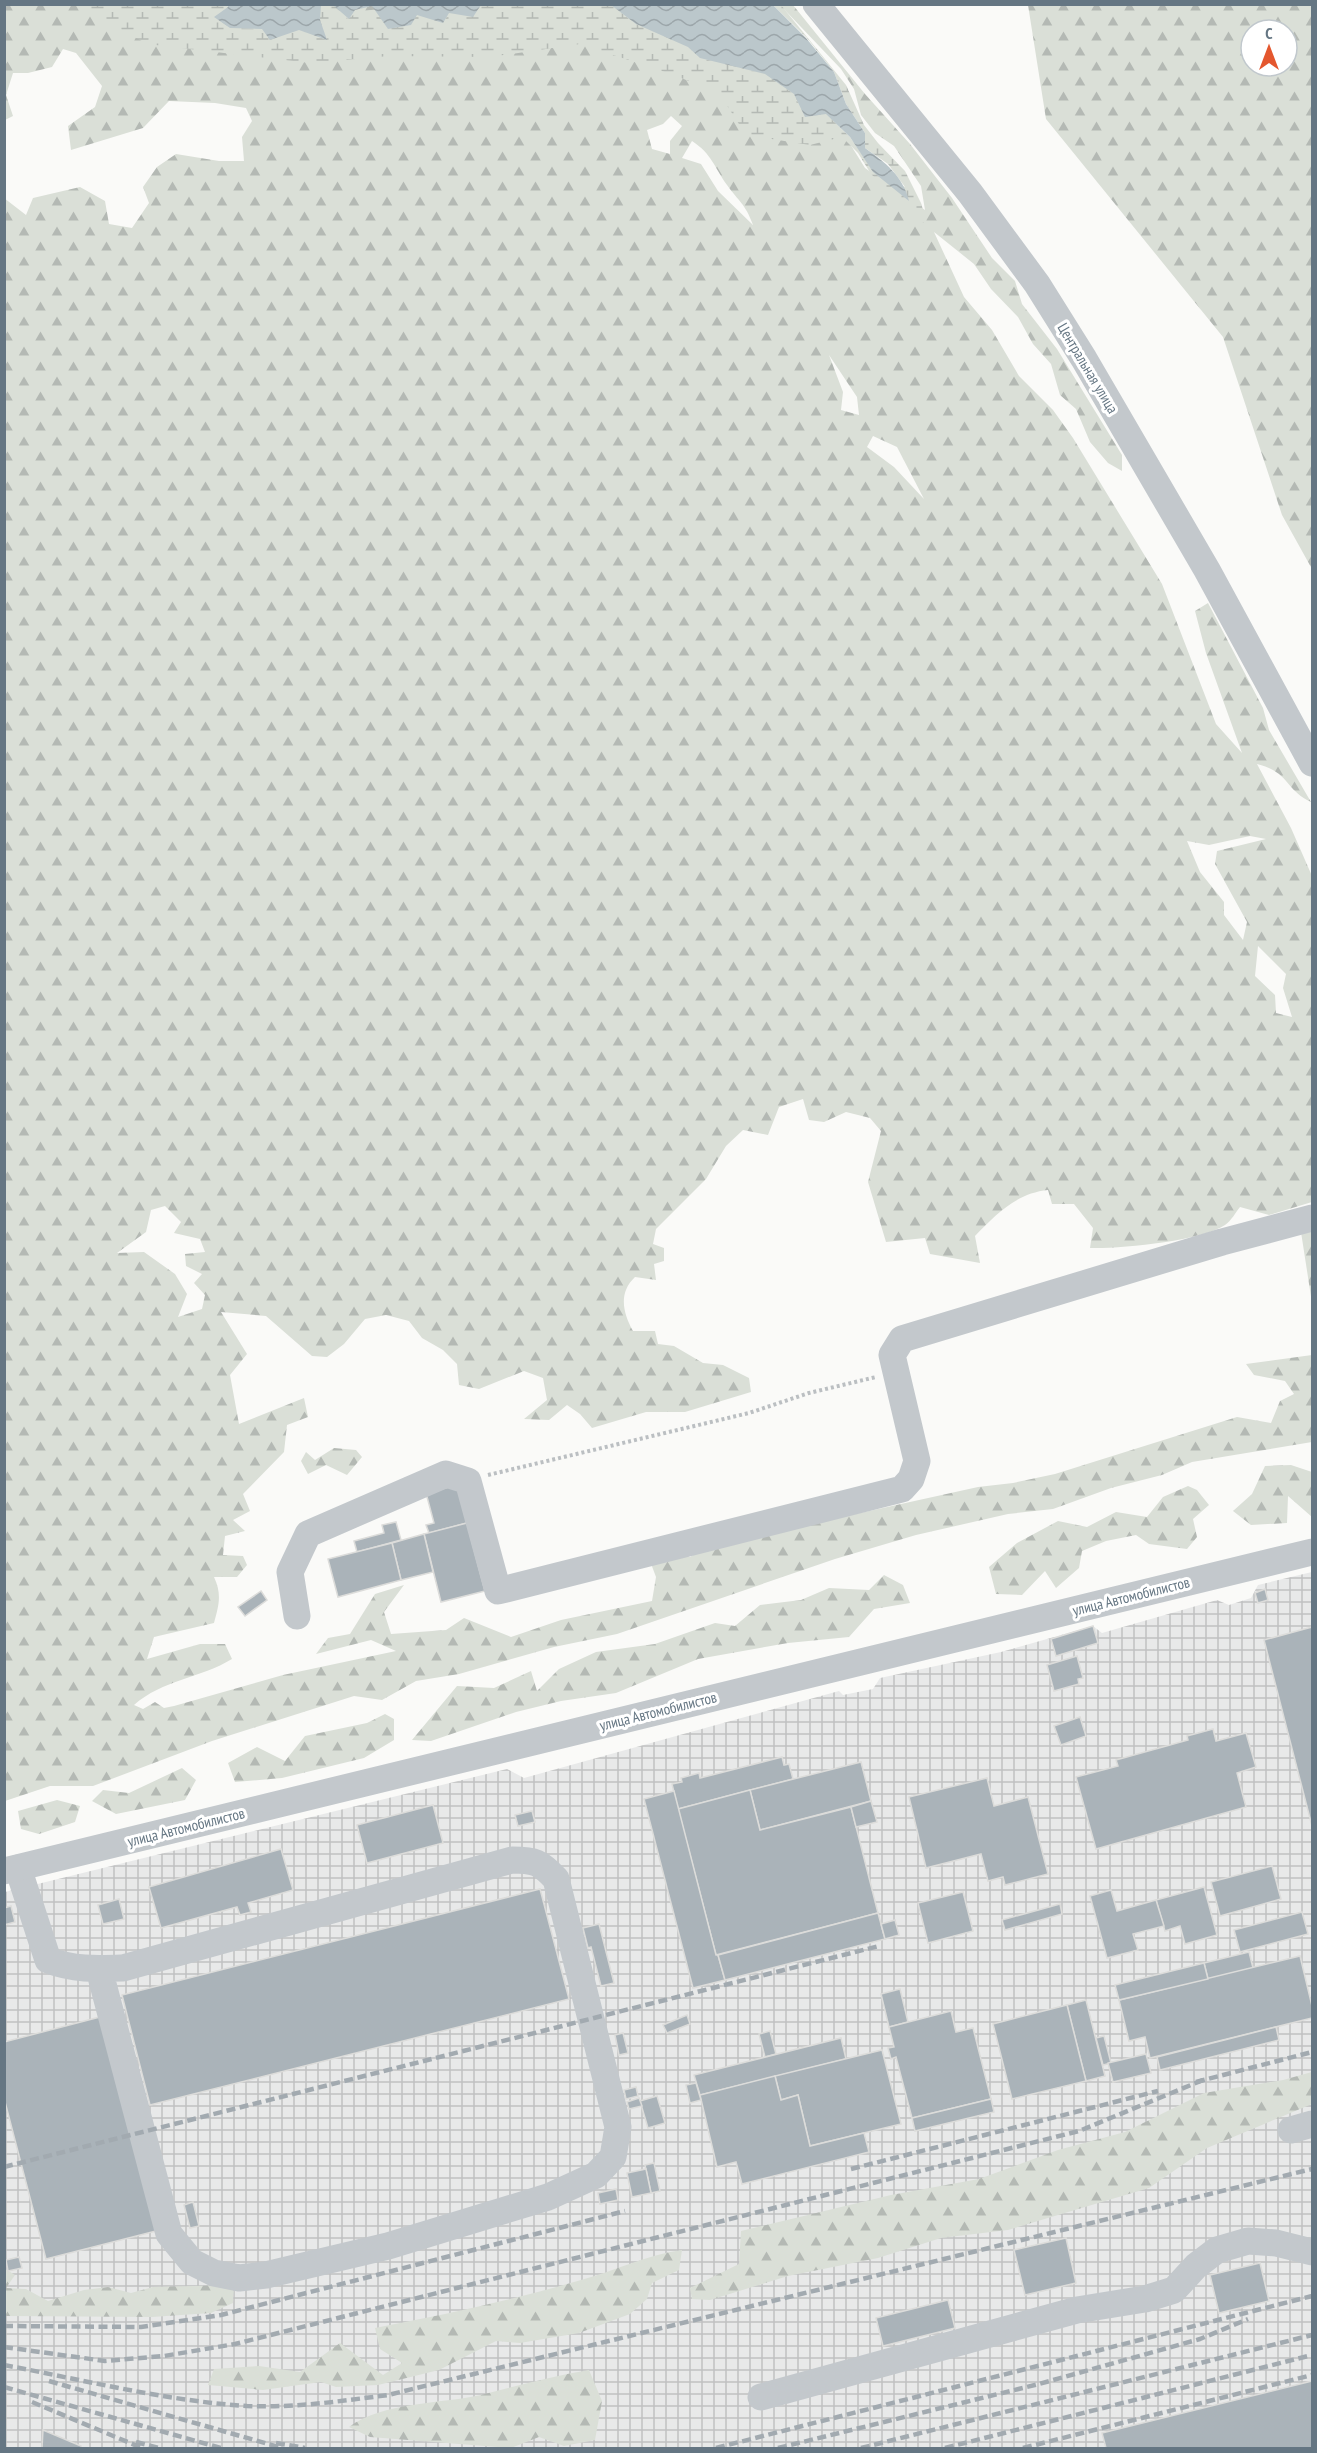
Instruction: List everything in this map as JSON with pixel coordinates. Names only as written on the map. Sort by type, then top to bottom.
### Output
[{"type":"street","name":"Центральная улица","points":[[816,4],[970,193],[1037,284],[1084,359],[1207,570],[1312,763]]},
{"type":"street","points":[[297,1616],[290,1572],[308,1534],[446,1474],[468,1481],[498,1592],[902,1489],[911,1479],[917,1461],[894,1373],[892,1355],[902,1339],[1211,1245],[1312,1218]]},
{"type":"street","name":"улица Автомобилистов","points":[[11,1869],[1312,1552]]},
{"type":"street","points":[[11,1869],[48,1960],[65,1966],[99,1969],[123,1968],[512,1860],[530,1860],[543,1864],[556,1879],[618,2127],[613,2157],[596,2175],[548,2197],[388,2246],[266,2275],[239,2278],[214,2273],[192,2262],[168,2234],[99,1969]]},
{"type":"street","points":[[761,2397],[1077,2310],[1146,2299],[1174,2290],[1196,2266],[1217,2250],[1248,2241],[1276,2243],[1312,2252]]},
{"type":"path","points":[[468,1481],[501,1471],[749,1413],[809,1393],[894,1373]]},
{"type":"shaded area","points":[[1312,1572],[1312,2448],[5,2448],[5,1892],[507,1769],[524,1778],[839,1691],[843,1695],[873,1689],[880,1678],[1001,1652],[1093,1626],[1102,1633],[1217,1600],[1229,1605],[1251,1598],[1258,1585]]},
{"type":"green space","points":[[737,4],[842,131],[865,168],[925,210],[921,186],[894,146],[875,133],[861,115],[854,89],[841,69],[780,5],[793,5],[865,94],[910,144],[952,198],[992,258],[1015,281],[1022,304],[1057,349],[1122,455],[1122,471],[1108,463],[1090,442],[1076,409],[1060,395],[1051,364],[1033,344],[1018,317],[991,289],[974,264],[934,232],[964,297],[992,330],[1019,376],[1053,410],[1073,438],[1162,584],[1216,724],[1242,753],[1206,653],[1195,611],[1208,603],[1263,708],[1269,730],[1311,802],[1296,792],[1282,776],[1268,767],[1257,764],[1291,828],[1312,876],[1312,1202],[1269,1215],[1240,1207],[1225,1225],[1214,1231],[1180,1240],[1090,1248],[1093,1228],[1074,1204],[1052,1204],[1048,1190],[1026,1195],[1017,1200],[999,1213],[975,1236],[980,1263],[930,1254],[925,1238],[886,1242],[868,1182],[881,1131],[870,1118],[846,1112],[824,1122],[809,1120],[803,1099],[779,1107],[768,1135],[743,1130],[726,1146],[706,1179],[656,1229],[653,1244],[664,1248],[664,1261],[654,1264],[656,1280],[635,1277],[624,1296],[625,1310],[633,1331],[655,1331],[658,1344],[674,1346],[703,1363],[723,1365],[749,1378],[751,1392],[685,1412],[646,1412],[592,1428],[580,1414],[567,1405],[549,1420],[524,1419],[547,1400],[543,1378],[524,1371],[479,1389],[459,1385],[457,1364],[443,1350],[422,1338],[409,1321],[386,1315],[365,1319],[344,1344],[327,1357],[312,1356],[266,1316],[221,1312],[247,1354],[230,1375],[239,1424],[304,1398],[308,1417],[287,1425],[284,1452],[243,1494],[250,1511],[233,1520],[245,1531],[225,1536],[223,1555],[243,1556],[247,1565],[237,1577],[214,1577],[219,1600],[214,1623],[154,1637],[147,1659],[200,1644],[225,1644],[232,1659],[208,1671],[169,1684],[134,1705],[143,1709],[155,1702],[164,1708],[174,1706],[283,1675],[396,1651],[371,1640],[316,1654],[328,1638],[350,1634],[375,1594],[404,1585],[384,1612],[391,1634],[446,1630],[464,1618],[511,1637],[561,1620],[652,1601],[656,1577],[650,1561],[675,1551],[690,1557],[706,1547],[978,1487],[1013,1483],[1055,1474],[1237,1417],[1271,1423],[1280,1401],[1294,1394],[1285,1381],[1254,1375],[1246,1364],[1312,1355],[1312,1442],[1192,1462],[1162,1475],[1111,1488],[1053,1509],[1008,1514],[916,1535],[835,1559],[617,1634],[554,1647],[459,1674],[416,1681],[382,1700],[354,1696],[212,1741],[93,1786],[50,1786],[5,1801],[4,198],[26,215],[33,198],[80,187],[105,201],[109,224],[132,228],[149,203],[143,187],[157,167],[176,154],[219,161],[244,161],[242,137],[252,121],[246,108],[215,103],[169,101],[143,128],[71,150],[68,126],[95,107],[102,86],[76,53],[63,49],[52,67],[28,73],[13,73],[6,95],[13,116],[5,120],[5,5]],"holes":[[[671,116],[682,126],[670,141],[670,154],[652,149],[647,130],[663,124]],[[692,141],[708,156],[744,207],[753,225],[718,191],[701,164],[682,158]],[[829,355],[857,397],[859,415],[841,410],[843,392]],[[873,436],[897,447],[924,499],[894,467],[867,447]],[[1250,836],[1266,839],[1217,851],[1215,864],[1247,922],[1243,940],[1224,915],[1224,902],[1200,872],[1187,841],[1209,845]],[[1258,946],[1286,974],[1283,988],[1292,1017],[1276,1013],[1275,995],[1255,976]],[[165,1206],[181,1222],[174,1233],[200,1239],[205,1252],[185,1254],[186,1266],[202,1274],[194,1283],[205,1295],[202,1309],[178,1317],[187,1294],[175,1274],[144,1252],[117,1253],[146,1232],[151,1210]]]},
{"type":"green space","points":[[77,5],[228,5],[229,7],[214,16],[230,28],[262,29],[270,40],[299,30],[327,40],[320,20],[321,5],[333,5],[348,19],[367,10],[380,10],[407,13],[443,23],[449,13],[473,16],[481,5],[611,5],[636,24],[688,47],[700,58],[765,74],[794,94],[805,117],[826,114],[850,137],[874,172],[905,187],[888,164],[865,148],[865,133],[846,104],[834,72],[807,38],[773,5],[781,5],[846,85],[864,125],[905,171],[921,203],[928,227],[871,174],[858,153],[842,137],[810,145],[746,135],[719,93],[671,74],[580,44],[490,57],[389,56],[311,63],[147,44]]},
{"type":"green space","points":[[1028,5],[1312,5],[1312,569],[1282,515],[1223,337],[1046,119]]},
{"type":"green space","points":[[1312,1229],[1312,1303],[1301,1232]]},
{"type":"green space","points":[[334,1448],[356,1450],[362,1457],[347,1475],[326,1465],[308,1474],[301,1461],[306,1452],[315,1460]]},
{"type":"green space","points":[[1291,1465],[1312,1472],[1312,1517],[1288,1496],[1287,1523],[1251,1525],[1233,1511],[1252,1494],[1265,1466]]},
{"type":"green space","points":[[1188,1486],[1197,1490],[1209,1505],[1193,1519],[1197,1537],[1187,1549],[1149,1544],[1136,1535],[1106,1541],[1082,1551],[1079,1568],[1056,1588],[1045,1571],[1022,1595],[996,1594],[989,1567],[1017,1543],[1058,1521],[1087,1527],[1116,1512],[1147,1517],[1163,1497]]},
{"type":"green space","points":[[884,1575],[903,1585],[910,1603],[874,1609],[849,1637],[788,1643],[698,1659],[616,1693],[561,1701],[516,1712],[431,1741],[412,1740],[457,1686],[494,1688],[531,1671],[537,1691],[559,1669],[596,1652],[655,1644],[715,1623],[735,1626],[760,1605],[801,1600],[829,1588],[869,1590]]},
{"type":"green space","points":[[385,1714],[394,1719],[394,1740],[364,1758],[282,1778],[235,1782],[228,1763],[257,1747],[285,1761],[305,1736],[367,1723]]},
{"type":"green space","points":[[182,1768],[196,1780],[185,1800],[116,1814],[92,1801],[103,1790],[129,1793]]},
{"type":"green space","points":[[57,1800],[80,1806],[75,1822],[39,1834],[21,1829],[18,1811]]},
{"type":"green space","points":[[1312,2072],[1312,2104],[1207,2148],[1149,2188],[1008,2230],[941,2238],[878,2258],[788,2276],[710,2300],[692,2299],[690,2288],[739,2264],[741,2231],[891,2195],[979,2179],[1058,2150],[1125,2132],[1204,2093],[1283,2080]]},
{"type":"green space","points":[[682,2250],[679,2270],[652,2283],[647,2299],[630,2314],[579,2333],[520,2343],[496,2341],[439,2370],[378,2385],[336,2387],[321,2382],[263,2390],[208,2385],[214,2369],[259,2366],[300,2372],[340,2343],[383,2375],[402,2363],[380,2349],[375,2328],[530,2294]]},
{"type":"green space","points":[[4,2268],[15,2275],[6,2288],[26,2289],[48,2301],[84,2290],[108,2287],[131,2293],[153,2287],[234,2285],[233,2303],[211,2313],[152,2317],[5,2316]]},
{"type":"green space","points":[[589,2370],[602,2401],[595,2440],[564,2446],[539,2437],[511,2448],[370,2437],[349,2427],[363,2419],[395,2408],[481,2395]]},
{"type":"water","points":[[228,5],[321,5],[320,20],[327,40],[299,30],[270,40],[262,29],[230,28],[214,17]]},
{"type":"water","points":[[333,5],[481,5],[473,17],[449,13],[443,23],[417,15],[411,25],[388,29],[372,6],[355,10],[349,19]]},
{"type":"water","points":[[611,5],[773,5],[806,38],[834,72],[846,104],[865,133],[865,148],[886,164],[898,177],[909,201],[873,172],[850,137],[826,114],[805,117],[794,94],[765,74],[700,58],[688,47],[636,24]]},
{"type":"building","points":[[457,1485],[467,1523],[429,1533],[426,1525],[434,1523],[426,1493]]},
{"type":"building","points":[[396,1522],[401,1540],[357,1552],[354,1541],[384,1533],[382,1525]]},
{"type":"building","points":[[467,1523],[485,1591],[441,1602],[424,1534]]},
{"type":"building","points":[[424,1534],[433,1572],[401,1580],[392,1543]]},
{"type":"building","points":[[392,1543],[401,1580],[338,1597],[328,1559]]},
{"type":"building","points":[[1265,1589],[1268,1600],[1258,1603],[1255,1593]]},
{"type":"building","points":[[261,1591],[267,1600],[245,1616],[238,1607]]},
{"type":"building","points":[[1093,1626],[1098,1643],[1056,1656],[1051,1639]]},
{"type":"building","points":[[1312,1627],[1312,1826],[1264,1640]]},
{"type":"building","points":[[1077,1656],[1083,1678],[1078,1679],[1079,1684],[1054,1691],[1047,1665]]},
{"type":"building","points":[[1080,1717],[1086,1736],[1061,1745],[1054,1726]]},
{"type":"building","points":[[1213,1729],[1216,1741],[1246,1733],[1256,1767],[1237,1773],[1246,1807],[1096,1849],[1076,1777],[1118,1766],[1116,1760],[1188,1740],[1187,1736]]},
{"type":"building","points":[[782,1757],[784,1765],[789,1764],[793,1779],[678,1809],[672,1784],[682,1782],[681,1778],[699,1773],[700,1778]]},
{"type":"building","points":[[861,1762],[871,1801],[760,1830],[750,1790]]},
{"type":"building","points":[[987,1778],[994,1806],[1028,1797],[1048,1874],[1005,1885],[1003,1877],[988,1881],[981,1854],[926,1868],[909,1797]]},
{"type":"building","points":[[750,1790],[760,1830],[851,1807],[878,1913],[716,1955],[678,1809]]},
{"type":"building","points":[[674,1791],[716,1955],[718,1955],[725,1980],[693,1988],[644,1799]]},
{"type":"building","points":[[871,1801],[877,1822],[856,1827],[851,1807]]},
{"type":"building","points":[[433,1805],[443,1843],[367,1863],[357,1825]]},
{"type":"building","points":[[532,1811],[535,1822],[518,1826],[515,1815]]},
{"type":"building","points":[[281,1849],[293,1890],[248,1903],[251,1912],[240,1915],[237,1907],[161,1928],[149,1887]]},
{"type":"building","points":[[1272,1866],[1281,1899],[1220,1916],[1211,1882]]},
{"type":"building","points":[[1204,1887],[1217,1935],[1185,1944],[1180,1926],[1165,1931],[1156,1900]]},
{"type":"building","points":[[540,1889],[569,1999],[150,2105],[122,1995]]},
{"type":"building","points":[[1111,1890],[1117,1911],[1156,1900],[1164,1926],[1133,1934],[1138,1950],[1107,1958],[1090,1896]]},
{"type":"building","points":[[963,1892],[973,1931],[928,1943],[918,1903]]},
{"type":"building","points":[[119,1899],[124,1919],[103,1924],[98,1905]]},
{"type":"building","points":[[1060,1904],[1062,1914],[1005,1930],[1002,1920]]},
{"type":"building","points":[[11,1906],[15,1922],[4,1925],[4,1908]]},
{"type":"building","points":[[1302,1912],[1308,1934],[1240,1952],[1234,1930]]},
{"type":"building","points":[[878,1913],[885,1939],[725,1980],[718,1955]]},
{"type":"building","points":[[895,1920],[899,1935],[885,1939],[881,1924]]},
{"type":"building","points":[[599,1924],[614,1983],[601,1986],[591,1947],[588,1948],[583,1928]]},
{"type":"building","points":[[1249,1952],[1253,1968],[1208,1979],[1204,1963]]},
{"type":"building","points":[[1300,1956],[1312,2006],[1312,2018],[1150,2058],[1145,2037],[1129,2041],[1119,2000]]},
{"type":"building","points":[[1204,1963],[1208,1979],[1119,2000],[1115,1985]]},
{"type":"building","points":[[900,1989],[908,2022],[889,2027],[881,1994]]},
{"type":"building","points":[[1086,2000],[1105,2076],[1086,2081],[1067,2005]]},
{"type":"building","points":[[1067,2005],[1086,2081],[1012,2099],[993,2024]]},
{"type":"building","points":[[951,2011],[956,2032],[973,2028],[991,2099],[912,2118],[896,2057],[891,2059],[888,2048],[894,2047],[889,2027]]},
{"type":"building","points":[[687,2015],[690,2024],[667,2033],[663,2025]]},
{"type":"building","points":[[100,2017],[156,2231],[46,2259],[4,2098],[4,2042]]},
{"type":"building","points":[[1276,2027],[1279,2040],[1160,2070],[1157,2057]]},
{"type":"building","points":[[770,2031],[776,2054],[765,2057],[759,2034]]},
{"type":"building","points":[[623,2033],[628,2053],[619,2055],[615,2035]]},
{"type":"building","points":[[1104,2036],[1111,2063],[1103,2065],[1096,2038]]},
{"type":"building","points":[[841,2038],[846,2059],[700,2095],[694,2075]]},
{"type":"building","points":[[882,2050],[901,2124],[810,2146],[798,2095],[781,2100],[775,2076]]},
{"type":"building","points":[[1146,2054],[1151,2073],[1113,2082],[1108,2063]]},
{"type":"building","points":[[775,2076],[781,2100],[798,2095],[810,2146],[864,2133],[869,2152],[742,2184],[736,2162],[717,2167],[700,2095]]},
{"type":"building","points":[[696,2083],[701,2100],[690,2103],[686,2085]]},
{"type":"building","points":[[636,2087],[638,2096],[626,2099],[624,2090]]},
{"type":"building","points":[[657,2096],[665,2123],[648,2128],[640,2101]]},
{"type":"building","points":[[639,2098],[642,2106],[629,2109],[627,2102]]},
{"type":"building","points":[[991,2099],[994,2112],[915,2131],[912,2118]]},
{"type":"building","points":[[654,2163],[660,2191],[651,2193],[645,2165]]},
{"type":"building","points":[[646,2169],[651,2193],[632,2197],[627,2173]]},
{"type":"building","points":[[616,2189],[618,2200],[600,2204],[598,2193]]},
{"type":"building","points":[[193,2202],[199,2226],[190,2228],[184,2205]]},
{"type":"building","points":[[1066,2238],[1076,2283],[1025,2295],[1014,2250]]},
{"type":"building","points":[[19,2257],[22,2268],[8,2271],[6,2260]]},
{"type":"building","points":[[1260,2263],[1269,2301],[1219,2313],[1210,2275]]},
{"type":"building","points":[[948,2300],[955,2328],[883,2346],[876,2318]]},
{"type":"building","points":[[1312,2381],[1312,2448],[1106,2448],[1102,2433]]},
{"type":"building","points":[[43,2430],[81,2446],[81,2448],[42,2448]]},
{"type":"railway","points":[[4,2167],[879,1946]]},
{"type":"railway","points":[[1196,2082],[1312,2052]]},
{"type":"railway","points":[[4,2347],[105,2361],[164,2356],[235,2344],[1079,2131],[1203,2080]]},
{"type":"railway","points":[[851,2169],[1158,2091]]},
{"type":"railway","points":[[4,2365],[156,2395],[247,2406],[300,2405],[388,2395],[1312,2169]]},
{"type":"railway","points":[[4,2326],[141,2327],[221,2315],[625,2211]]},
{"type":"railway","points":[[716,2448],[1312,2296]]},
{"type":"railway","points":[[778,2448],[1039,2384],[1200,2339],[1248,2319]]},
{"type":"railway","points":[[861,2448],[1312,2335]]},
{"type":"railway","points":[[945,2448],[1312,2355]]},
{"type":"railway","points":[[1023,2448],[1312,2375]]},
{"type":"railway","points":[[49,2381],[282,2448]]},
{"type":"railway","points":[[4,2387],[221,2448]]},
{"type":"railway","points":[[32,2402],[142,2448]]},
{"type":"railway","points":[[136,2442],[159,2448]]},
{"type":"railway","points":[[276,2443],[305,2448]]}]
